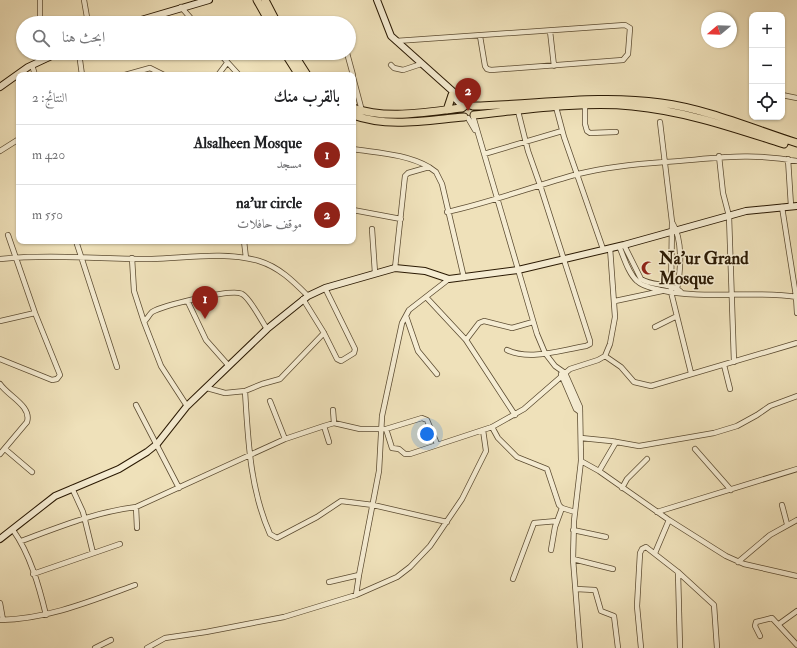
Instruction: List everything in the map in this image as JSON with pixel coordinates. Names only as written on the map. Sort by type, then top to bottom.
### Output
[{"type":"main road","points":[[257,0],[266,16]]},
{"type":"main road","points":[[265,0],[273,16]]},
{"type":"main road","points":[[289,60],[297,72]]},
{"type":"main road","points":[[297,60],[305,72]]},
{"type":"main road","points":[[447,110],[450,92]]},
{"type":"main road","points":[[356,109],[389,114],[447,110],[466,106],[567,100],[625,100],[661,103],[719,118],[797,143]]},
{"type":"main road","points":[[466,106],[475,110],[470,116]]},
{"type":"main road","points":[[466,106],[470,116]]},
{"type":"main road","points":[[356,116],[374,120],[395,122],[556,107],[631,106],[673,111],[797,148]]},
{"type":"street","points":[[40,0],[40,16]]},
{"type":"street","points":[[84,0],[87,16]]},
{"type":"street","points":[[152,16],[209,0]]},
{"type":"street","points":[[377,0],[389,32],[396,42],[466,106]]},
{"type":"street","points":[[180,7],[188,16]]},
{"type":"street","points":[[396,42],[625,25],[630,28],[628,54],[623,60],[554,66],[487,69],[480,36]]},
{"type":"street","points":[[550,31],[554,66]]},
{"type":"street","points":[[35,72],[36,60]]},
{"type":"street","points":[[22,72],[42,60]]},
{"type":"street","points":[[80,60],[82,72]]},
{"type":"street","points":[[225,60],[236,72]]},
{"type":"street","points":[[349,60],[352,72]]},
{"type":"street","points":[[220,72],[227,63]]},
{"type":"street","points":[[391,65],[394,68],[403,70],[421,64]]},
{"type":"street","points":[[134,72],[146,68],[158,72]]},
{"type":"street","points":[[0,87],[16,76]]},
{"type":"street","points":[[356,88],[362,111]]},
{"type":"street","points":[[785,96],[797,98]]},
{"type":"street","points":[[584,106],[587,131],[590,133],[616,132]]},
{"type":"street","points":[[386,429],[392,448],[399,449],[405,454],[492,427],[515,415],[562,373],[605,356],[609,348],[614,325],[615,301],[606,249],[577,175],[562,131],[556,107]]},
{"type":"street","points":[[507,350],[519,354],[545,353],[586,346],[590,343],[565,260],[526,142],[518,111]]},
{"type":"street","points":[[470,116],[484,154],[533,322],[545,353],[562,373],[579,405],[581,461],[573,530],[573,560],[580,648]]},
{"type":"street","points":[[660,122],[672,222],[679,256],[678,288],[673,299]]},
{"type":"street","points":[[484,154],[562,131]]},
{"type":"street","points":[[0,151],[16,141]]},
{"type":"street","points":[[356,149],[402,157],[421,163],[436,172],[440,180],[464,278]]},
{"type":"street","points":[[447,212],[497,200],[577,175],[622,165],[719,156],[758,155],[797,161]]},
{"type":"street","points":[[719,156],[729,216],[733,296],[734,362]]},
{"type":"street","points":[[0,539],[47,501],[72,488],[132,462],[157,444],[187,406],[266,329],[306,298],[325,288],[395,268],[425,271],[449,279],[518,270],[565,260],[759,209],[794,206],[788,159]]},
{"type":"street","points":[[395,268],[402,219],[405,176],[408,173],[429,168]]},
{"type":"street","points":[[782,206],[797,297],[797,313]]},
{"type":"street","points":[[356,211],[402,219]]},
{"type":"street","points":[[372,229],[375,273]]},
{"type":"street","points":[[674,231],[671,292],[691,373]]},
{"type":"street","points":[[0,359],[52,380],[59,378],[60,373],[35,313],[8,235]]},
{"type":"street","points":[[77,244],[117,367]]},
{"type":"street","points":[[244,244],[246,258]]},
{"type":"street","points":[[621,245],[641,279],[647,282],[678,288],[682,293]]},
{"type":"street","points":[[621,245],[635,280],[643,285],[665,291],[700,296],[776,294],[797,297]]},
{"type":"street","points":[[0,259],[37,256],[82,259],[246,258],[261,262],[281,272],[306,298],[339,361],[355,351],[325,288]]},
{"type":"street","points":[[132,258],[134,291],[144,322],[161,366],[187,406]]},
{"type":"street","points":[[356,594],[358,575],[379,471],[380,429],[401,331],[409,310],[449,279]]},
{"type":"street","points":[[615,301],[665,291]]},
{"type":"street","points":[[144,322],[153,312],[215,294],[241,293],[246,296],[266,329]]},
{"type":"street","points":[[426,297],[466,340],[515,415]]},
{"type":"street","points":[[188,302],[206,340],[229,366]]},
{"type":"street","points":[[0,321],[35,313]]},
{"type":"street","points":[[406,316],[418,351],[437,374]]},
{"type":"street","points":[[655,327],[676,316]]},
{"type":"street","points":[[466,340],[479,323],[484,321],[512,328],[533,322]]},
{"type":"street","points":[[207,388],[225,393],[245,391],[280,379],[324,333]]},
{"type":"street","points":[[605,356],[621,367],[634,382],[644,386],[655,386],[691,373],[724,365],[797,343]]},
{"type":"street","points":[[724,365],[730,389]]},
{"type":"street","points":[[0,384],[7,393],[25,408],[29,417],[27,422],[0,454]]},
{"type":"street","points":[[245,391],[249,457],[259,508],[270,534],[274,537],[277,538],[306,523],[341,501],[373,505],[447,522]]},
{"type":"street","points":[[581,438],[639,446],[722,432],[751,419],[770,406],[797,396]]},
{"type":"street","points":[[270,401],[284,439]]},
{"type":"street","points":[[136,405],[179,488]]},
{"type":"street","points":[[332,410],[334,423]]},
{"type":"street","points":[[21,541],[84,517],[114,510],[136,507],[249,457],[284,439],[334,423],[360,429],[386,429],[425,418],[437,444]]},
{"type":"street","points":[[324,426],[329,442]]},
{"type":"street","points":[[492,427],[498,438],[517,457],[547,469],[556,500],[562,508],[575,512]]},
{"type":"street","points":[[147,648],[164,638],[226,629],[284,617],[356,594],[397,577],[410,567],[430,546],[462,499],[485,454],[486,444],[483,430]]},
{"type":"street","points":[[599,470],[616,442]]},
{"type":"street","points":[[5,449],[32,472]]},
{"type":"street","points":[[695,449],[730,490]]},
{"type":"street","points":[[622,488],[627,479],[648,459]]},
{"type":"street","points":[[581,461],[599,470],[622,488],[669,520],[738,562],[774,572],[797,576]]},
{"type":"street","points":[[657,512],[797,469]]},
{"type":"street","points":[[72,488],[84,517],[93,553]]},
{"type":"street","points":[[782,505],[787,524]]},
{"type":"street","points":[[136,507],[137,528]]},
{"type":"street","points":[[551,550],[557,521],[562,508]]},
{"type":"street","points":[[655,553],[669,520]]},
{"type":"street","points":[[738,562],[763,539],[787,524],[797,520]]},
{"type":"street","points":[[513,579],[534,523],[557,521]]},
{"type":"street","points":[[13,530],[21,541],[46,615]]},
{"type":"street","points":[[573,530],[606,537]]},
{"type":"street","points":[[33,574],[120,544]]},
{"type":"street","points":[[641,648],[637,606],[640,553],[642,549],[646,547],[678,572],[714,605],[717,648]]},
{"type":"street","points":[[573,560],[613,569]]},
{"type":"street","points":[[678,572],[680,648]]},
{"type":"street","points":[[329,582],[358,575]]},
{"type":"street","points":[[0,603],[2,620],[46,615],[60,612],[135,585]]},
{"type":"street","points":[[576,589],[595,590],[601,611],[614,616],[618,648]]},
{"type":"street","points":[[779,624],[797,611]]},
{"type":"street","points":[[760,636],[755,626],[757,621],[772,618],[797,645]]},
{"type":"street","points":[[95,648],[111,640]]},
{"type":"place","name":"na'ur circle","points":[[468,111]]},
{"type":"place","name":"Na'ur Grand Mosque","points":[[648,268]]},
{"type":"place","name":"Alsalheen Mosque","points":[[205,319]]}]
